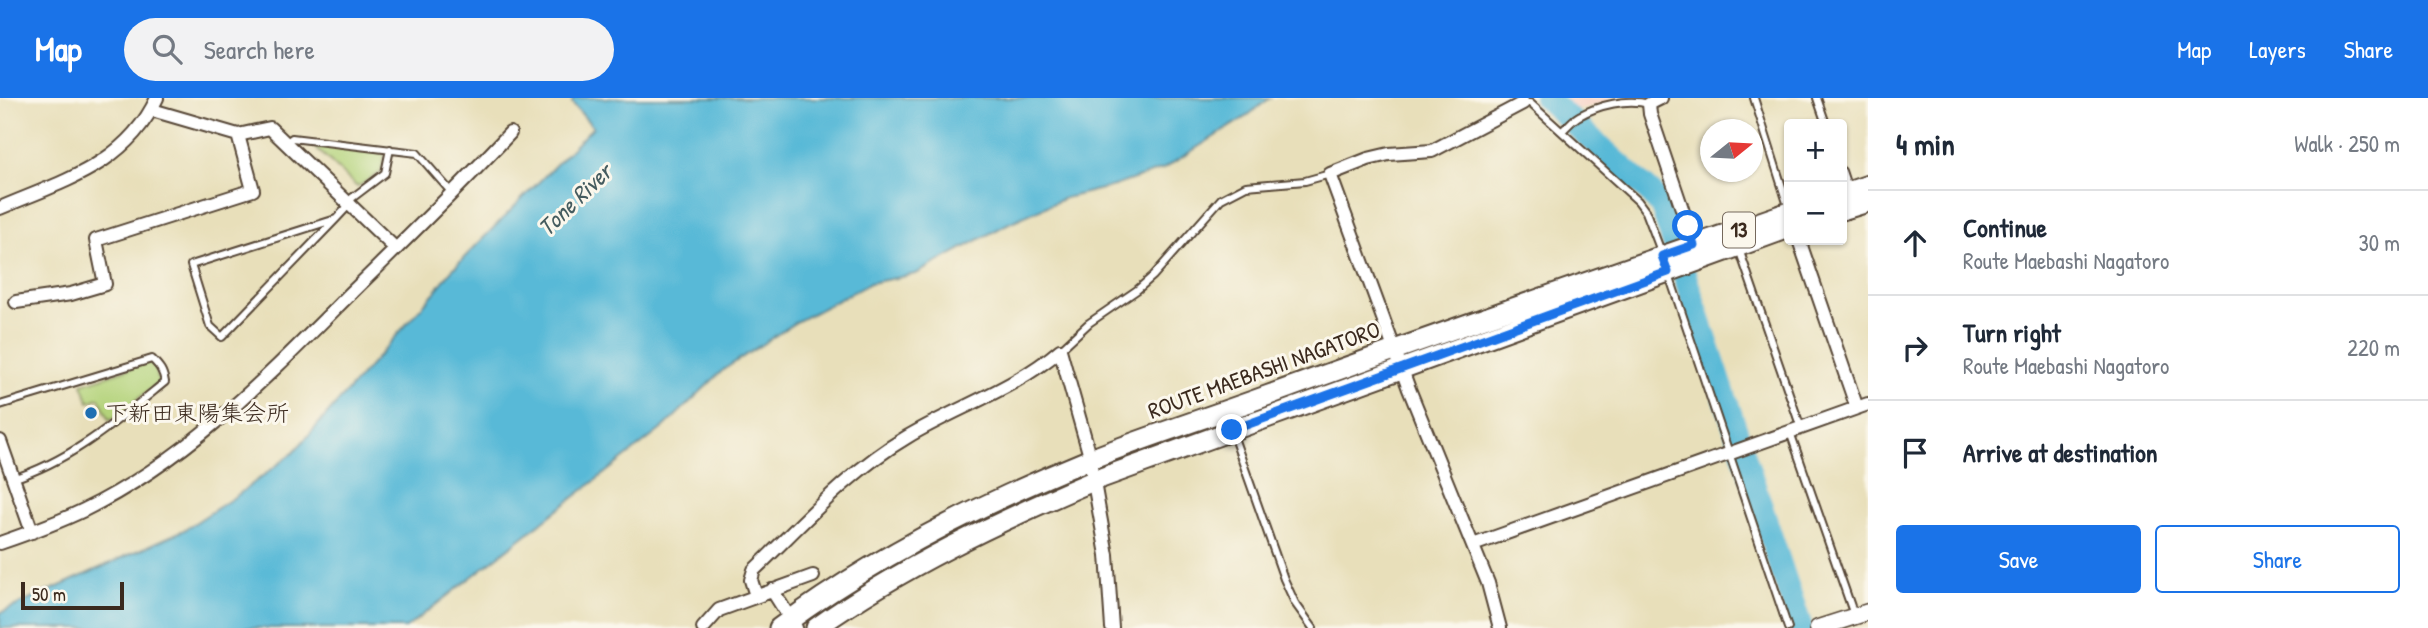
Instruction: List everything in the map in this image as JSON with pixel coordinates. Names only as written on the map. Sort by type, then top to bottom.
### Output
[{"type":"main road","points":[[1847,197],[1868,186]]},
{"type":"main road","points":[[1847,199],[1868,202]]},
{"type":"main road","name":"ROUTE MAEBASHI NAGATORO","points":[[816,628],[884,584],[958,542],[1026,509],[1093,481],[1402,369],[1694,254],[1784,213]]},
{"type":"main road","name":"ROUTE MAEBASHI NAGATORO","points":[[1694,254],[1738,247],[1784,230]]},
{"type":"main road","name":"ROUTE MAEBASHI NAGATORO","points":[[789,625],[846,583],[950,523],[1090,459],[1394,349],[1667,264]]},
{"type":"street","points":[[1655,101],[1650,114],[1694,254]]},
{"type":"street","points":[[1500,628],[1488,583],[1394,349],[1329,174],[1368,159],[1432,151],[1523,103]]},
{"type":"street","points":[[0,208],[85,172],[106,160],[129,140],[154,104],[238,135],[270,128],[396,249]]},
{"type":"street","points":[[0,543],[85,509],[126,486],[197,437],[236,405],[510,133]]},
{"type":"street","points":[[16,302],[71,294],[105,284],[96,240],[253,190],[238,135]]},
{"type":"street","points":[[1473,545],[1862,406],[1801,245]]},
{"type":"street","points":[[756,596],[751,580],[754,570],[848,481],[906,438],[1033,372],[1060,350],[1090,459],[1107,555],[1112,628]]},
{"type":"street","points":[[0,441],[7,473],[32,532]]},
{"type":"street","points":[[703,628],[719,610],[813,576]]},
{"type":"street","points":[[772,590],[789,625]]},
{"type":"street","points":[[1818,628],[1861,614]]},
{"type":"lane","points":[[1754,98],[1784,195]]},
{"type":"lane","points":[[1817,98],[1824,119]]},
{"type":"lane","points":[[1565,129],[1576,117],[1609,103],[1655,101]]},
{"type":"lane","points":[[1523,103],[1530,103],[1565,129],[1646,212],[1667,264],[1732,452],[1788,628]]},
{"type":"lane","points":[[285,143],[292,138],[417,153],[452,193]]},
{"type":"lane","points":[[336,219],[191,265],[211,326],[222,337],[336,219],[352,198],[385,173],[390,149]]},
{"type":"lane","points":[[1060,350],[1089,323],[1153,276],[1222,199],[1246,186],[1305,181],[1329,174]]},
{"type":"lane","points":[[1738,247],[1796,430],[1861,614]]},
{"type":"lane","points":[[0,405],[152,359],[163,370],[165,383],[86,445],[7,473]]},
{"type":"lane","points":[[1232,430],[1284,579],[1295,603],[1312,628]]},
{"type":"shaded area","points":[[1558,98],[1618,98],[1572,112]]},
{"type":"green space","points":[[313,145],[385,153],[381,172],[357,187]]},
{"type":"green space","points":[[149,362],[157,370],[156,376],[160,382],[110,420],[99,398],[89,402],[82,384]]},
{"type":"water","name":"Tone River","points":[[573,98],[1270,98],[1247,116],[1163,169],[1114,186],[1065,198],[1009,223],[916,274],[870,283],[796,322],[723,370],[664,427],[406,628],[0,628],[0,613],[184,530],[239,494],[293,453],[451,271],[593,127],[572,103]]},
{"type":"waterway","points":[[1546,98],[1653,195],[1662,207],[1801,628]]},
{"type":"place","name":"下新田東陽集会所","points":[[91,413]]},
{"type":"route","points":[[1232,430],[1668,272],[1662,256],[1694,245],[1688,226]]}]
